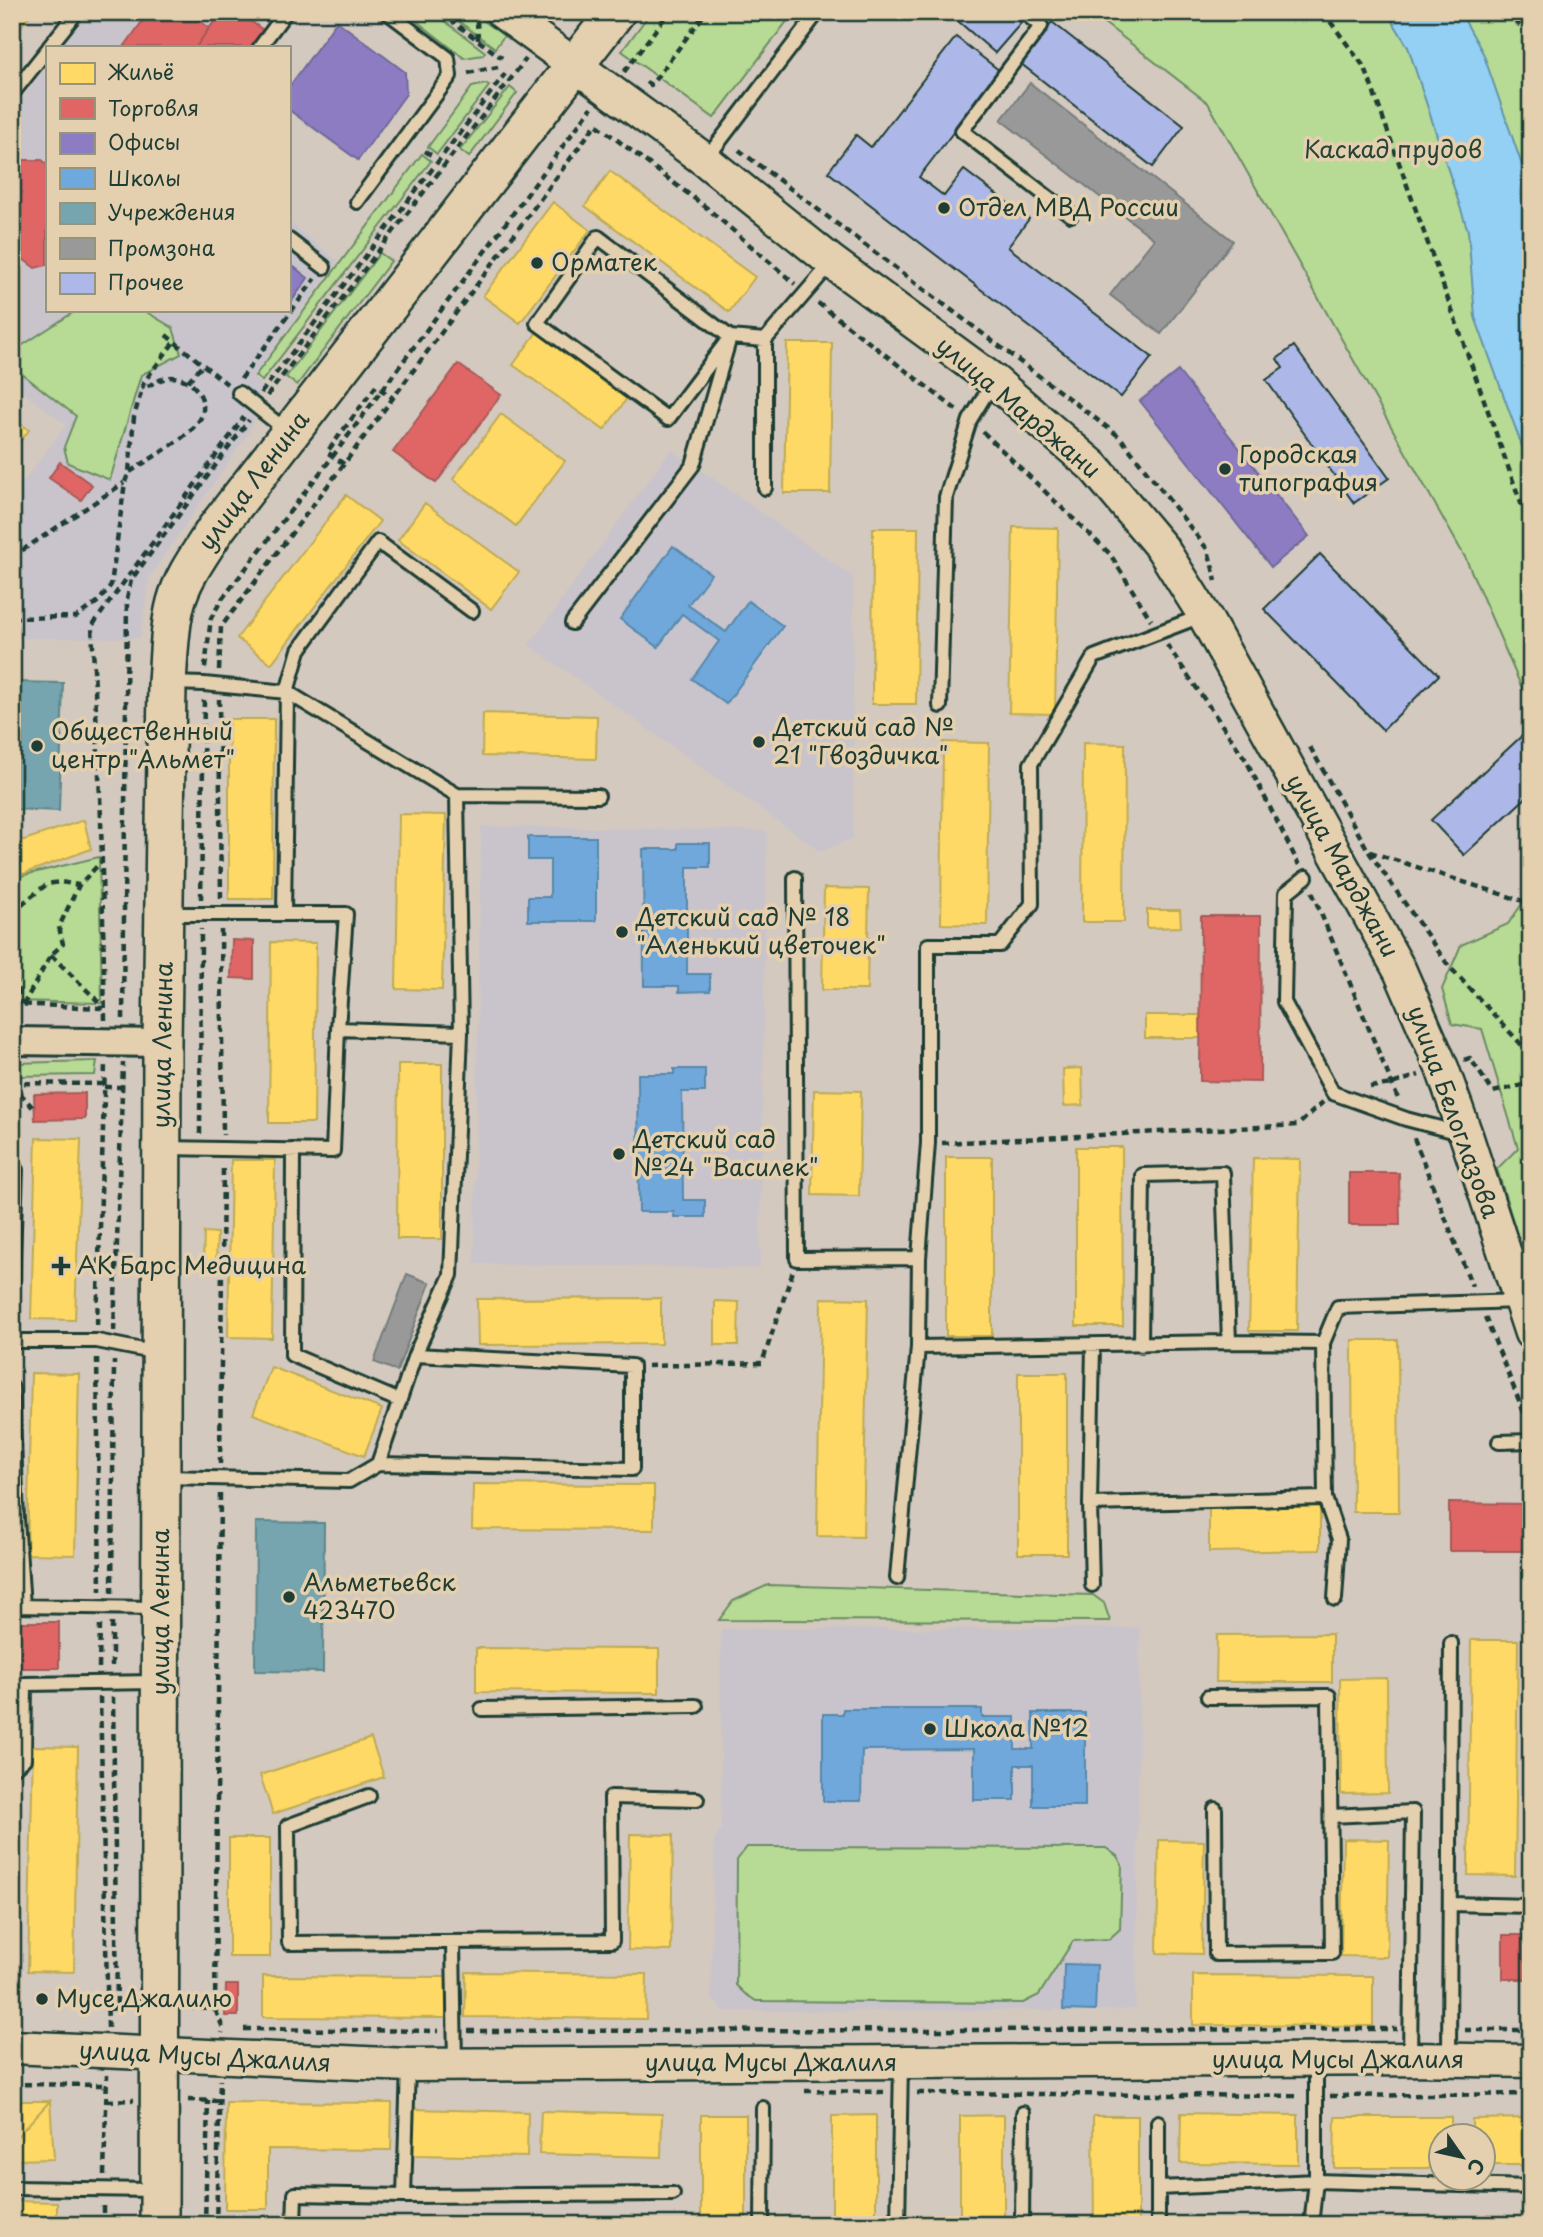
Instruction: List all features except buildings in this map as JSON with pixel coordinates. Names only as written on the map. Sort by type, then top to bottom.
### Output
[{"type":"main road","name":"улица Ленина","points":[[159,2207],[162,1043],[167,683],[176,600],[188,572],[215,530],[616,12]]},
{"type":"street","name":"улица Марджани","points":[[502,12],[705,160],[832,262],[994,381],[1094,467],[1163,548],[1204,615],[1400,971]]},
{"type":"street","name":"улица Белоглазова","points":[[1400,971],[1442,1068],[1531,1333]]},
{"type":"street","points":[[12,1041],[162,1043]]},
{"type":"street","name":"улица Мусы Джалиля","points":[[12,2048],[160,2054],[224,2064],[408,2065],[901,2077],[1316,2060],[1410,2044],[1449,2045],[1531,2061]]},
{"type":"lane","points":[[50,46],[77,12]]},
{"type":"lane","points":[[261,46],[285,12]]},
{"type":"lane","points":[[357,202],[450,76],[448,58],[387,12]]},
{"type":"lane","points":[[705,160],[818,12]]},
{"type":"lane","points":[[1023,12],[1041,26],[962,131],[1072,215]]},
{"type":"lane","points":[[12,94],[46,52]]},
{"type":"lane","points":[[730,337],[668,419],[537,323],[598,237],[730,337],[765,340]]},
{"type":"lane","points":[[290,241],[324,268]]},
{"type":"lane","points":[[765,488],[765,340],[832,262]]},
{"type":"lane","points":[[572,623],[693,465],[730,337]]},
{"type":"lane","points":[[940,706],[946,497],[970,420],[994,381]]},
{"type":"lane","points":[[239,393],[290,433]]},
{"type":"lane","points":[[284,914],[287,692],[299,650],[378,542],[472,611]]},
{"type":"lane","points":[[897,1578],[918,1346],[919,1258],[928,1143],[928,945],[1000,945],[1032,904],[1031,764],[1094,657],[1204,615]]},
{"type":"lane","points":[[167,683],[287,692],[457,795],[598,796]]},
{"type":"lane","points":[[378,1464],[415,1355],[451,1275],[461,1033],[457,795]]},
{"type":"lane","points":[[1306,877],[1286,892],[1284,1002],[1333,1093],[1406,1119],[1466,1135]]},
{"type":"lane","points":[[795,878],[797,1259],[919,1258]]},
{"type":"lane","points":[[162,1148],[333,1151],[346,914],[165,914]]},
{"type":"lane","points":[[338,1029],[461,1033]]},
{"type":"lane","points":[[293,1150],[292,1355],[400,1401]]},
{"type":"lane","points":[[12,1170],[16,1170],[12,1287]]},
{"type":"lane","points":[[1141,1345],[1143,1175],[1223,1173],[1229,1342]]},
{"type":"lane","points":[[1335,1598],[1339,1539],[1325,1498],[1323,1343],[1338,1307],[1520,1301]]},
{"type":"lane","points":[[12,1341],[97,1341],[161,1353]]},
{"type":"lane","points":[[918,1346],[1323,1343]]},
{"type":"lane","points":[[1092,1585],[1090,1504],[1093,1346]]},
{"type":"lane","points":[[161,1477],[349,1481],[378,1464],[632,1469],[632,1366],[415,1355]]},
{"type":"lane","points":[[12,1388],[18,1606],[161,1608]]},
{"type":"lane","points":[[1499,1442],[1531,1441]]},
{"type":"lane","points":[[1090,1504],[1325,1498]]},
{"type":"lane","points":[[1449,2045],[1451,1643]]},
{"type":"lane","points":[[12,1769],[24,1759],[25,1684],[161,1682]]},
{"type":"lane","points":[[1208,1697],[1329,1696],[1332,1953],[1216,1954],[1215,1808]]},
{"type":"lane","points":[[482,1709],[696,1706]]},
{"type":"lane","points":[[369,1796],[288,1826],[289,1943],[612,1941],[611,1797],[697,1799]]},
{"type":"lane","points":[[1331,1816],[1413,1812],[1410,2044]]},
{"type":"lane","points":[[1450,1904],[1531,1906]]},
{"type":"lane","points":[[453,1942],[455,2066]]},
{"type":"lane","points":[[1311,2225],[1315,2181],[1316,2060]]},
{"type":"lane","points":[[404,2196],[408,2065]]},
{"type":"lane","points":[[898,2225],[901,2077]]},
{"type":"lane","points":[[762,2225],[763,2108]]},
{"type":"lane","points":[[1022,2225],[1023,2113]]},
{"type":"lane","points":[[1158,2122],[1158,2225]]},
{"type":"lane","points":[[1158,2188],[1315,2181],[1531,2187]]},
{"type":"lane","points":[[12,2188],[159,2207]]},
{"type":"lane","points":[[294,2225],[295,2194],[673,2194]]},
{"type":"path","points":[[440,12],[502,58]]},
{"type":"path","points":[[623,73],[669,12]]},
{"type":"path","points":[[642,79],[651,85],[706,12]]},
{"type":"path","points":[[1323,12],[1365,68],[1531,531]]},
{"type":"path","points":[[1508,12],[1508,15],[1531,35]]},
{"type":"path","points":[[468,73],[498,67]]},
{"type":"path","points":[[578,127],[585,117]]},
{"type":"path","points":[[216,2225],[224,2064],[215,2009],[223,1148],[219,685],[221,627],[596,124],[706,208],[805,293],[970,420],[1110,554],[1158,632],[1246,760],[1306,877],[1531,1429]]},
{"type":"path","points":[[425,150],[434,157]]},
{"type":"path","points":[[166,335],[233,389],[324,268]]},
{"type":"path","points":[[12,618],[76,617],[99,601],[111,585],[125,482],[129,472],[134,417],[144,382],[174,342]]},
{"type":"path","points":[[188,381],[203,365]]},
{"type":"path","points":[[129,472],[187,434],[202,415],[202,396],[188,381],[174,377],[162,379],[142,389]]},
{"type":"path","points":[[344,464],[327,452],[376,386],[393,398]]},
{"type":"path","points":[[12,557],[125,482]]},
{"type":"path","points":[[1531,895],[1524,901],[1369,852],[1448,965],[1531,1055]]},
{"type":"path","points":[[23,1005],[51,955],[62,944],[59,927],[79,885],[102,860]]},
{"type":"path","points":[[12,912],[47,884],[79,885]]},
{"type":"path","points":[[12,1004],[104,1008],[51,955]]},
{"type":"path","points":[[12,965],[23,1005]]},
{"type":"path","points":[[12,1084],[122,1087]]},
{"type":"path","points":[[12,1084],[35,1110]]},
{"type":"path","points":[[928,1143],[1298,1125],[1333,1093],[1392,1084]]},
{"type":"path","points":[[632,1366],[762,1363],[797,1259]]},
{"type":"path","points":[[1449,2045],[1531,2030]]},
{"type":"path","points":[[224,2064],[454,2031],[1410,2044]]},
{"type":"path","points":[[793,2091],[901,2077],[1316,2096],[1531,2094]]},
{"type":"path","points":[[12,2084],[107,2085]]},
{"type":"path","points":[[205,2225],[208,2100]]},
{"type":"shaded area","points":[[86,12],[243,12],[276,38],[271,46],[61,46]]},
{"type":"shaded area","points":[[46,66],[46,312],[290,312],[290,223],[338,261],[253,377],[262,387],[252,428],[150,576],[140,638],[12,638],[12,497],[66,425],[12,384],[12,112]]},
{"type":"shaded area","name":"Детский сад № 21 \"Гвоздичка\"","points":[[671,449],[853,577],[853,838],[821,852],[529,645]]},
{"type":"shaded area","points":[[481,826],[767,831],[760,1268],[474,1264]]},
{"type":"shaded area","name":"Школа №12","points":[[1140,1628],[1136,2009],[1095,2011],[1097,1966],[1064,1965],[1063,2010],[723,2011],[711,1998],[714,1841],[721,1829],[721,1629]]},
{"type":"green space","points":[[405,12],[433,12],[485,52],[483,55],[464,58]]},
{"type":"green space","points":[[446,12],[472,12],[504,36],[495,48]]},
{"type":"green space","points":[[651,12],[794,12],[714,118],[622,51]]},
{"type":"green space","name":"Каскад прудов","points":[[1090,12],[1531,13],[1531,709],[1466,559],[1208,103]]},
{"type":"green space","points":[[486,84],[489,86],[437,154],[428,147],[472,87]]},
{"type":"green space","points":[[510,87],[517,93],[469,157],[460,150]]},
{"type":"green space","points":[[422,154],[431,161],[262,381],[255,376]]},
{"type":"green space","points":[[380,253],[391,261],[297,385],[286,377]]},
{"type":"green space","points":[[74,312],[146,312],[173,328],[181,354],[141,375],[110,480],[68,463],[64,447],[76,416],[12,366],[12,352]]},
{"type":"green space","points":[[99,857],[102,1003],[12,1001],[12,878]]},
{"type":"green space","points":[[1531,891],[1531,1280],[1497,1169],[1518,1148],[1482,1029],[1452,1024],[1442,989],[1461,945],[1508,924]]},
{"type":"green space","points":[[97,1061],[95,1075],[12,1076],[12,1063]]},
{"type":"green space","points":[[768,1585],[1093,1595],[1104,1603],[1110,1621],[719,1620],[733,1601]]},
{"type":"green space","points":[[747,1847],[1106,1848],[1117,1856],[1122,1865],[1120,1929],[1109,1939],[1073,1941],[1039,1995],[1023,2003],[756,2001],[736,1985],[737,1860]]},
{"type":"water","points":[[1387,12],[1460,12],[1483,53],[1531,191],[1531,471],[1475,317],[1468,231],[1408,47]]},
{"type":"place","name":"Отдел МВД России","points":[[944,208]]},
{"type":"place","name":"Орматек","points":[[537,263]]},
{"type":"place","name":"Городская типография","points":[[1225,469]]},
{"type":"place","name":"Детский сад № 21 \"Гвоздичка\"","points":[[759,742]]},
{"type":"place","name":"Общественный центр \"Альмет\"","points":[[37,746]]},
{"type":"place","name":"Детский сад № 18 \"Аленький цветочек\"","points":[[622,932]]},
{"type":"place","name":"Детский сад №24 \"Василек\"","points":[[619,1154]]},
{"type":"place","name":"АК Барс Медицина","points":[[61,1266]]},
{"type":"place","name":"Альметьевск 423470","points":[[289,1597]]},
{"type":"place","name":"Школа №12","points":[[930,1729]]},
{"type":"place","name":"Мусе Джалилю","points":[[42,1999]]}]
